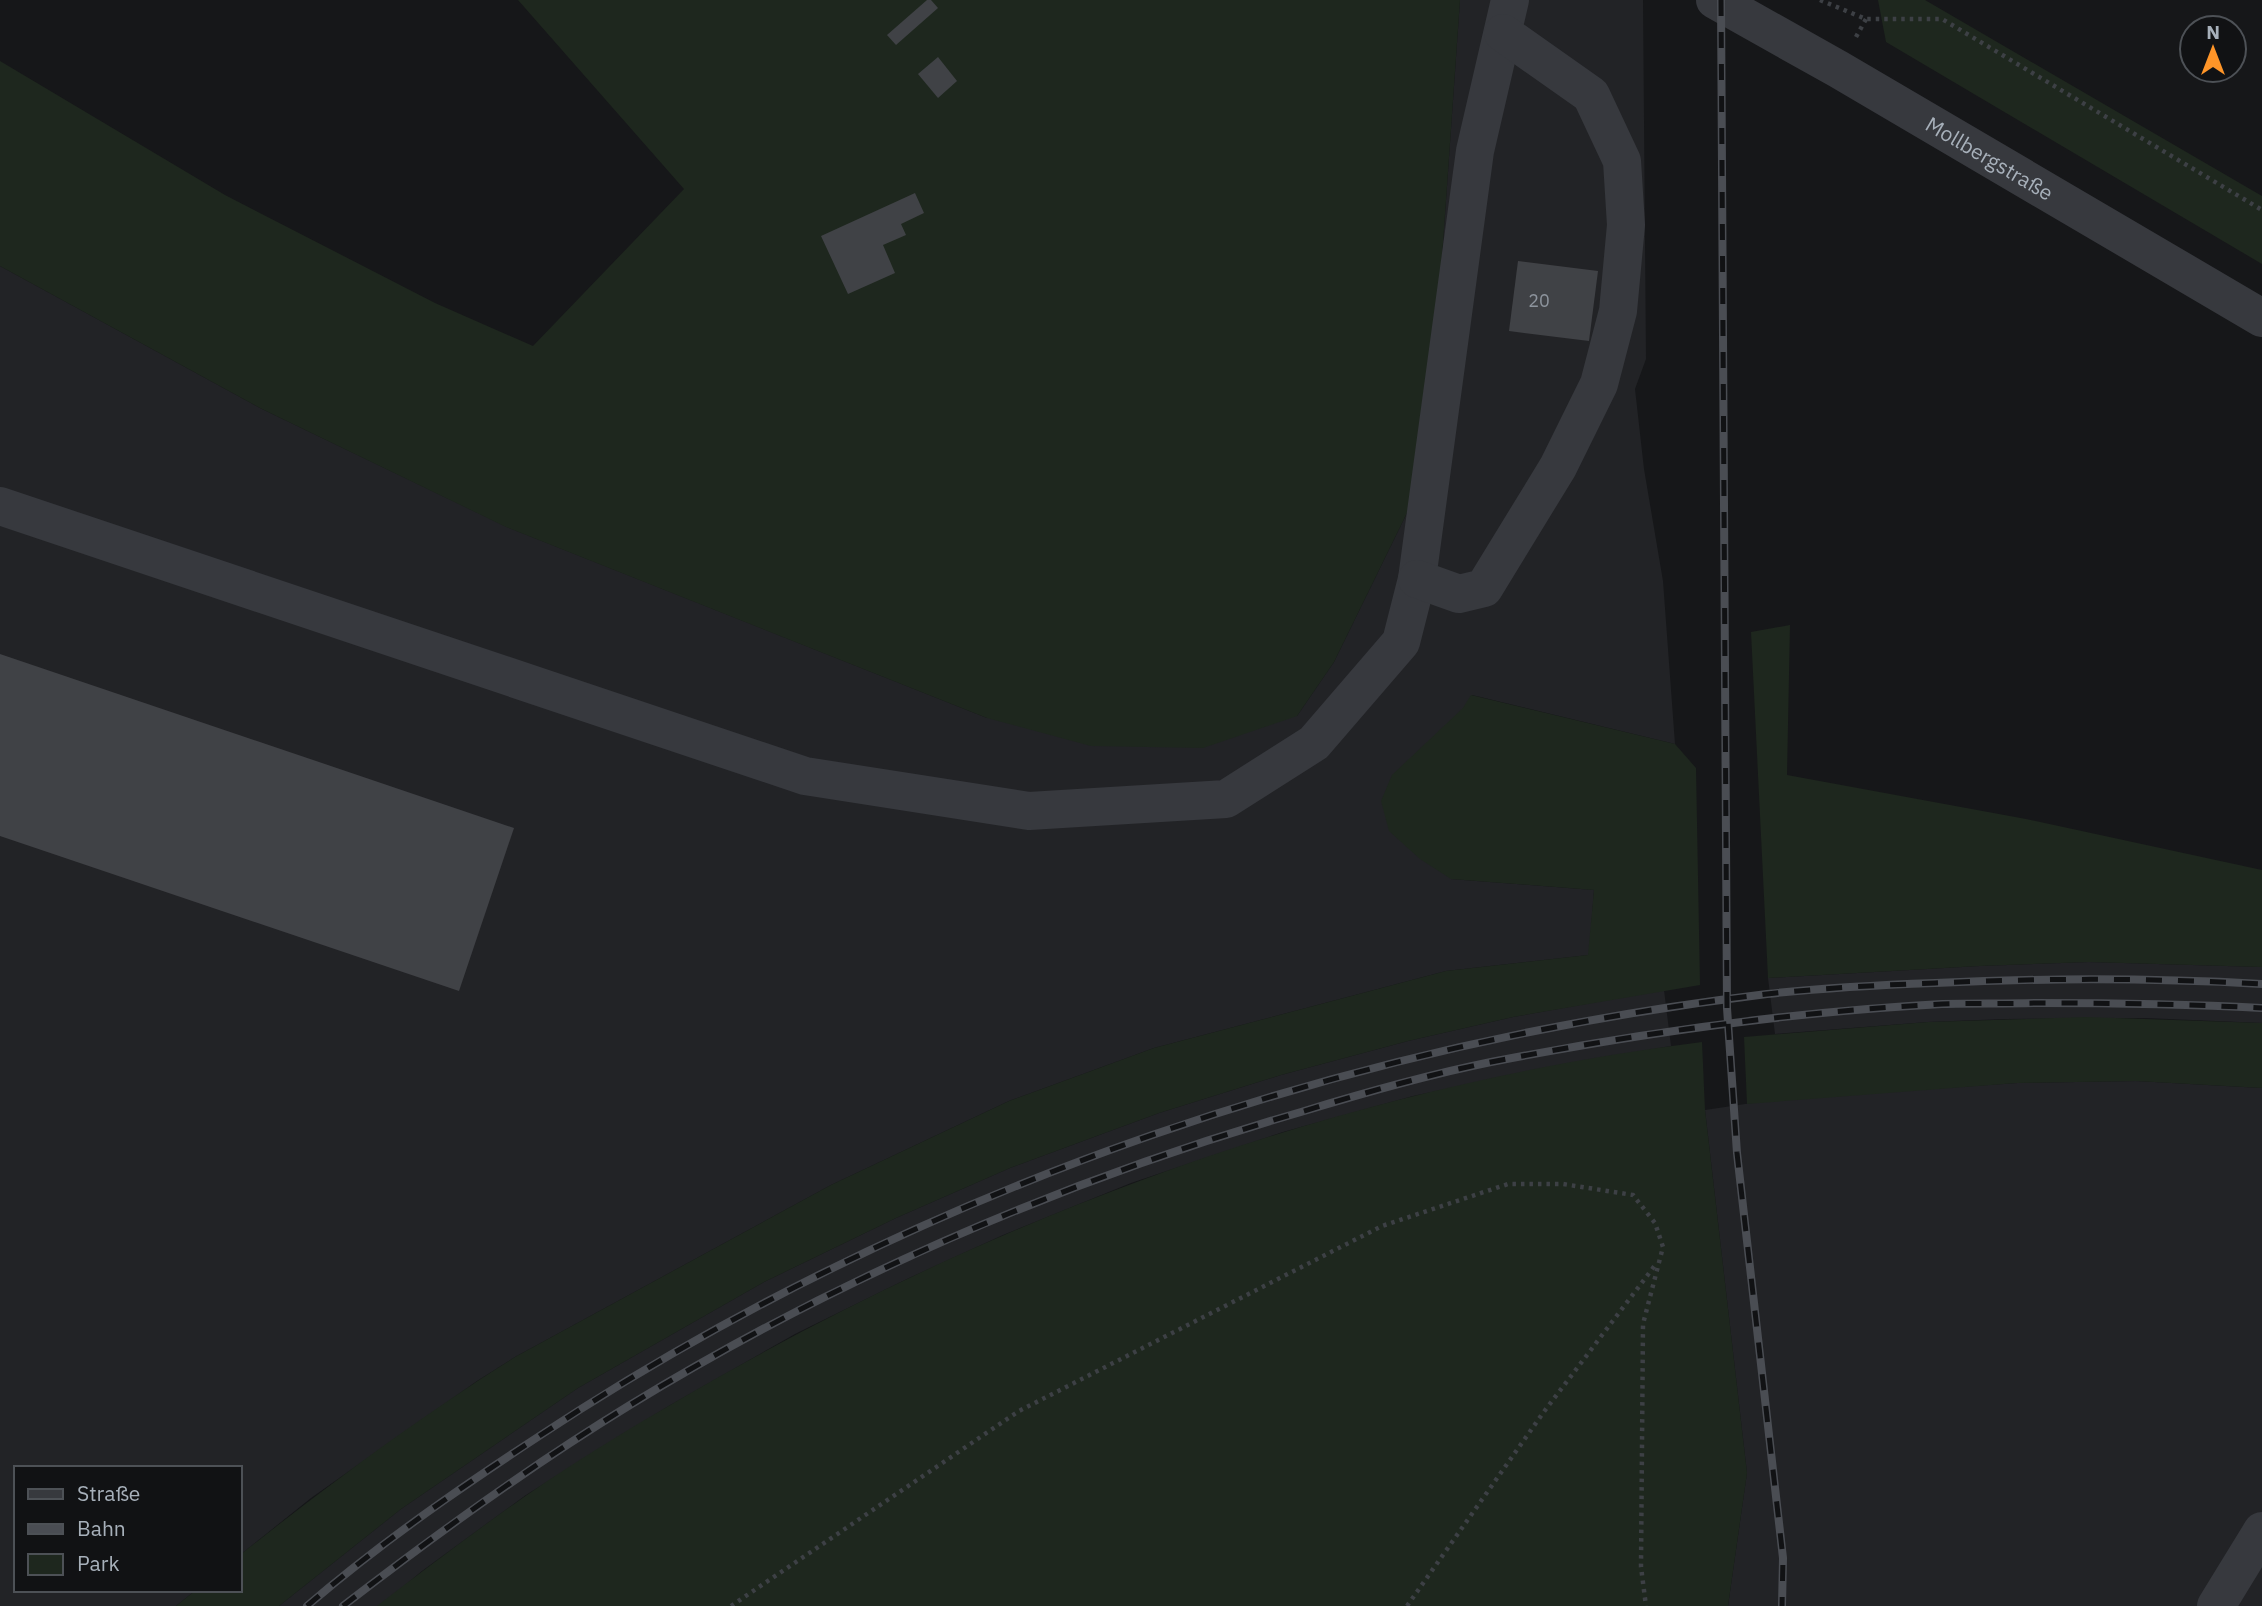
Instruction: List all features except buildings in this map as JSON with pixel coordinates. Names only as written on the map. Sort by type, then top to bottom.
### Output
[{"type":"street","name":"Mollbergstraße","points":[[1715,0],[1838,69],[2262,318]]},
{"type":"street","points":[[0,506],[805,776],[1029,811],[1226,799],[1314,743],[1401,642],[1417,579],[1475,150],[1506,16],[1591,95],[1622,161],[1626,225],[1618,311],[1599,384],[1564,455],[1484,588],[1459,594],[1417,579]]},
{"type":"street","points":[[2216,1606],[2262,1531]]},
{"type":"path","points":[[1820,0],[1866,19],[1942,19],[2262,210]]},
{"type":"path","points":[[731,1606],[1019,1411],[1382,1226],[1508,1184],[1563,1184],[1633,1195],[1655,1223],[1662,1247],[1643,1324],[1640,1567],[1646,1606]]},
{"type":"path","points":[[1407,1606],[1543,1413],[1659,1260]]},
{"type":"shaded area","points":[[1460,0],[1643,0],[1646,359],[1635,389],[1644,469],[1663,581],[1675,744],[1472,695],[1464,708],[1451,879],[1594,890],[1589,955],[1446,971],[1154,1048],[1009,1101],[831,1185],[515,1357],[311,1498],[242,1553],[242,1466],[14,1466],[14,1592],[194,1592],[176,1606],[0,1606],[0,266],[262,409],[507,527],[987,718],[1297,716],[1334,662],[1427,472]]},
{"type":"shaded area","points":[[2089,962],[2262,967],[2262,1023],[2145,1018],[2005,1019],[1775,1034],[1768,978]]},
{"type":"shaded area","points":[[1664,990],[1671,1046],[1546,1068],[1413,1096],[1283,1132],[1131,1183],[1003,1235],[795,1334],[667,1407],[526,1495],[422,1571],[380,1606],[279,1606],[401,1509],[578,1388],[764,1282],[896,1218],[1010,1168],[1159,1113],[1281,1075],[1408,1041],[1513,1017]]},
{"type":"shaded area","points":[[2136,1081],[2262,1088],[2262,1606],[1728,1606],[1747,1473],[1705,1110],[1772,1100],[2017,1083]]},
{"type":"green space","points":[[518,0],[1460,0],[1427,472],[1334,662],[1297,716],[1203,748],[1091,746],[987,718],[506,527],[262,409],[0,266],[0,61],[225,195],[435,303],[533,346],[684,189]]},
{"type":"green space","points":[[1878,0],[1925,0],[2262,196],[2262,264],[1886,42]]},
{"type":"green space","points":[[1790,625],[1787,775],[2026,819],[2262,870],[2262,967],[2089,962],[1768,978],[1751,632]]},
{"type":"green space","points":[[1471,695],[1675,744],[1696,768],[1700,985],[1513,1017],[1408,1041],[1281,1075],[1159,1113],[1010,1168],[896,1218],[764,1282],[578,1388],[401,1509],[279,1606],[176,1606],[194,1592],[242,1592],[242,1553],[374,1452],[515,1357],[831,1185],[1009,1101],[1154,1048],[1446,971],[1588,955],[1594,890],[1451,879],[1420,859],[1389,831],[1381,801],[1392,775],[1463,708]]},
{"type":"green space","points":[[2086,1017],[2262,1023],[2262,1088],[2136,1081],[2017,1083],[1747,1104],[1744,1037],[1928,1022]]},
{"type":"green space","points":[[1702,1042],[1705,1110],[1747,1473],[1728,1606],[377,1606],[547,1481],[717,1378],[832,1316],[950,1259],[1071,1207],[1193,1162],[1318,1122],[1445,1088],[1573,1062]]},
{"type":"railway","points":[[1721,0],[1727,1008],[1737,1153],[1783,1558],[1782,1606]]},
{"type":"railway","points":[[307,1606],[372,1553],[475,1479],[581,1409],[717,1328],[858,1256],[1003,1192],[1151,1136],[1302,1088],[1455,1048],[1610,1017],[1767,994],[1872,986],[2017,980],[2262,984]]},
{"type":"railway","points":[[343,1606],[448,1527],[556,1452],[709,1358],[872,1274],[956,1236],[1126,1168],[1213,1139],[1371,1091],[1467,1067],[1715,1025],[1828,1012],[1942,1004],[2120,1004],[2262,1008]]}]
